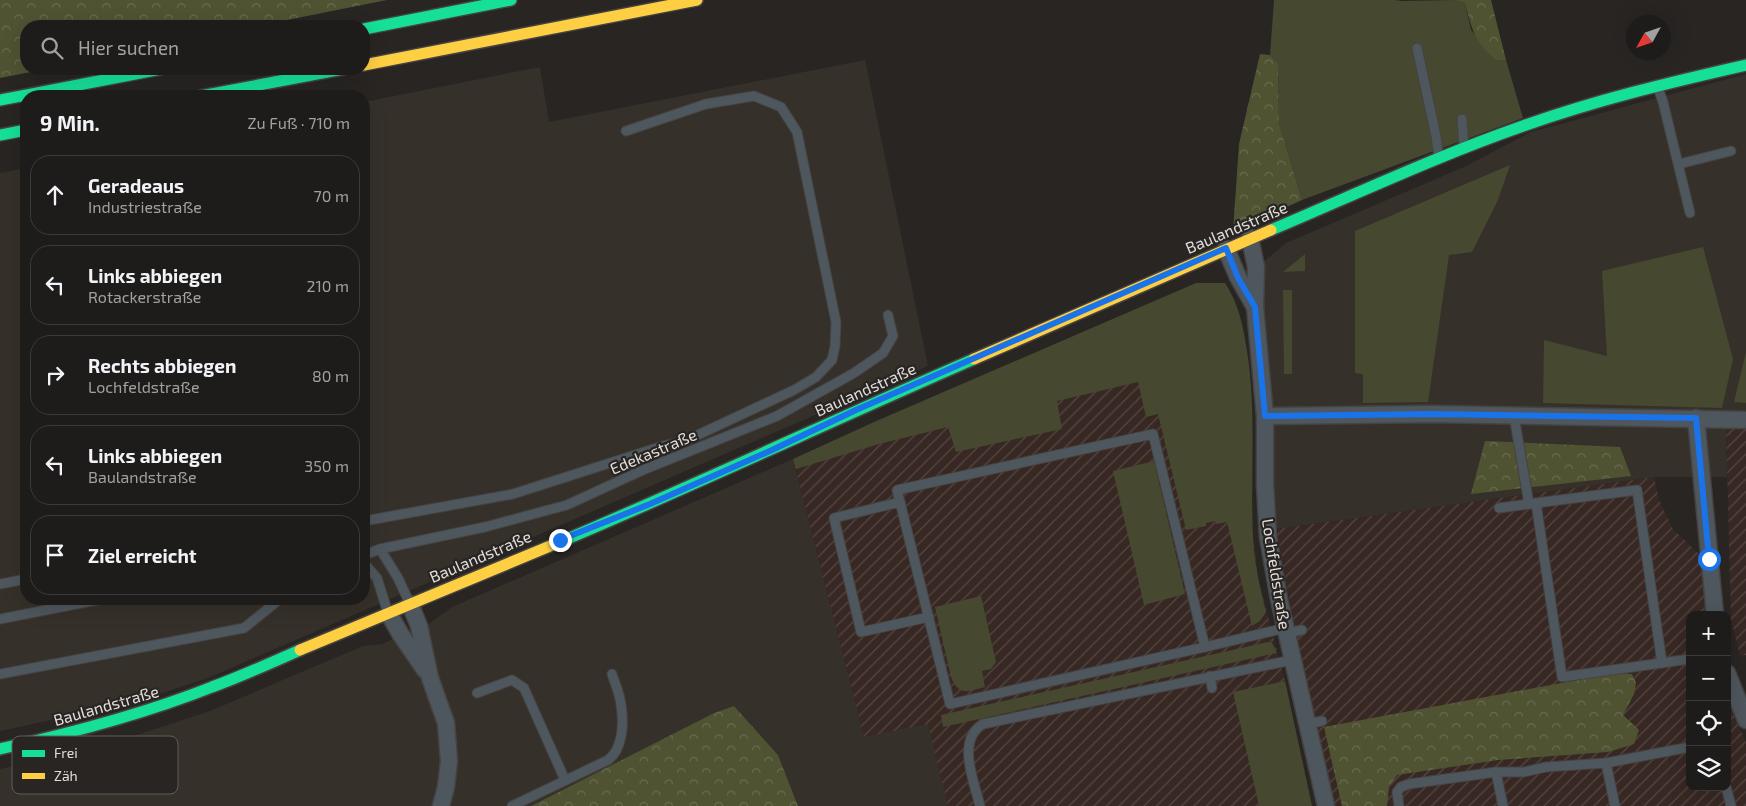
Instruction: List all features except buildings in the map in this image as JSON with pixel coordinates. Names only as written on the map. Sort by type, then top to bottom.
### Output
[{"type":"main road","points":[[370,28],[512,0]]},
{"type":"main road","points":[[370,64],[697,0]]},
{"type":"main road","name":"Baulandstraße","points":[[58,736],[164,706],[214,687],[650,504],[772,450],[856,410],[1226,248],[1439,159],[1523,126],[1657,85],[1746,65]]},
{"type":"main road","points":[[52,90],[130,75]]},
{"type":"main road","points":[[233,90],[312,75]]},
{"type":"main road","points":[[0,100],[20,96]]},
{"type":"main road","points":[[0,135],[20,131]]},
{"type":"street","name":"Lochfeldstraße","points":[[1250,238],[1256,267],[1255,307],[1265,416],[1265,484],[1268,537],[1272,566],[1291,630],[1292,660],[1315,722],[1326,806]]},
{"type":"street","name":"Lochfeldstraße","points":[[1226,248],[1238,278],[1255,307]]},
{"type":"street","points":[[1265,416],[1424,414],[1746,420]]},
{"type":"street","points":[[1696,418],[1715,611]]},
{"type":"street","points":[[410,604],[419,626],[430,678],[446,722],[449,761],[446,787],[441,806]]},
{"type":"street","points":[[388,614],[430,678]]},
{"type":"street","points":[[1731,683],[1746,720]]},
{"type":"lane","points":[[1417,48],[1436,136],[1439,159]]},
{"type":"lane","points":[[1657,85],[1663,102],[1690,213]]},
{"type":"lane","points":[[370,520],[513,494],[663,446],[685,441],[794,390],[816,377],[832,360],[836,346],[834,312],[797,132],[781,107],[754,96],[706,104],[626,131]]},
{"type":"lane","points":[[1462,119],[1464,150]]},
{"type":"lane","points":[[1678,164],[1731,151]]},
{"type":"lane","name":"Edekastraße","points":[[370,553],[485,527],[568,505],[643,470],[777,416],[854,373],[883,353],[893,336],[888,315]]},
{"type":"lane","points":[[1514,416],[1533,504],[1562,678],[1686,660]]},
{"type":"lane","points":[[1205,647],[1153,434],[897,490],[950,704],[1205,647],[1291,630]]},
{"type":"lane","points":[[1499,508],[1637,490],[1662,663]]},
{"type":"lane","points":[[900,502],[834,518],[861,632],[929,617]]},
{"type":"lane","points":[[380,549],[398,578],[410,604]]},
{"type":"lane","points":[[370,570],[377,578],[388,614]]},
{"type":"lane","points":[[0,584],[20,580]]},
{"type":"lane","points":[[0,619],[71,605]]},
{"type":"lane","points":[[0,674],[244,628],[273,605]]},
{"type":"lane","points":[[980,806],[968,748],[975,729],[983,724],[1292,660]]},
{"type":"lane","points":[[512,806],[615,755],[620,743],[621,705],[612,674]]},
{"type":"lane","points":[[1210,676],[1212,688]]},
{"type":"lane","points":[[477,693],[512,680],[524,688],[565,780]]},
{"type":"lane","points":[[1399,806],[1398,792],[1401,787],[1409,784],[1496,772],[1524,772],[1546,767],[1606,763],[1686,748]]},
{"type":"lane","points":[[1606,763],[1616,806]]},
{"type":"lane","points":[[1496,772],[1503,806]]},
{"type":"lane","points":[[1727,791],[1731,806]]},
{"type":"shaded area","points":[[865,60],[928,366],[208,678],[135,702],[0,731],[0,173],[20,169],[20,605],[370,605],[370,101],[540,67],[549,122]]},
{"type":"shaded area","points":[[1746,74],[1746,428],[1726,427],[1727,477],[1654,477],[1276,529],[1265,416],[1263,262],[1286,243],[1464,167],[1531,132]]},
{"type":"shaded area","points":[[1206,351],[1253,535],[1258,578],[1285,681],[1312,806],[948,806],[928,724],[864,737],[793,459],[875,427]]},
{"type":"shaded area","points":[[1726,427],[1746,428],[1746,655],[1740,656],[1731,611]]},
{"type":"shaded area","points":[[793,459],[864,736],[928,718],[949,806],[798,806],[778,755],[734,706],[714,713],[531,806],[0,806],[0,769],[12,767],[12,794],[178,794],[178,736],[134,736],[210,711],[363,646],[383,644],[419,626],[429,624],[452,607]]},
{"type":"shaded area","points":[[1654,477],[1659,500],[1673,529],[1700,555],[1707,611],[1686,611],[1686,791],[1731,791],[1731,708],[1746,743],[1746,806],[1334,806],[1312,715],[1276,529]]},
{"type":"green space","points":[[0,0],[387,0],[287,20],[20,20],[20,74],[0,78]]},
{"type":"green space","points":[[1274,0],[1454,0],[1465,3],[1471,30],[1498,61],[1506,60],[1523,118],[1302,200],[1279,123],[1278,63],[1270,55]]},
{"type":"green space","points":[[1454,0],[1491,0],[1506,60],[1498,61],[1484,49],[1472,29],[1465,3]]},
{"type":"green space","points":[[1260,54],[1270,55],[1278,63],[1279,123],[1302,200],[1233,231],[1239,144]]},
{"type":"green space","points":[[1510,165],[1498,200],[1472,252],[1449,255],[1428,402],[1363,403],[1363,374],[1355,373],[1355,231]]},
{"type":"green space","points":[[1703,247],[1733,359],[1722,408],[1543,403],[1544,340],[1607,356],[1602,271]]},
{"type":"green space","points":[[1305,254],[1305,271],[1283,272]]},
{"type":"green space","points":[[1196,283],[1225,283],[1237,307],[1247,351],[1252,398],[1252,514],[1254,546],[1266,612],[1260,621],[1252,626],[1227,522],[1216,524],[1215,521],[1206,523],[1206,526],[1186,530],[1158,414],[1146,417],[1138,382],[1057,401],[1062,429],[956,452],[948,427],[879,444],[796,469],[793,459]]},
{"type":"green space","points":[[1283,290],[1292,290],[1292,374],[1284,374]]},
{"type":"green space","points":[[1746,352],[1746,403],[1734,402]]},
{"type":"green space","points":[[1485,441],[1620,447],[1631,476],[1471,494]]},
{"type":"green space","points":[[1154,461],[1185,594],[1144,605],[1113,471]]},
{"type":"green space","points":[[981,596],[996,662],[991,669],[982,671],[985,687],[965,691],[957,688],[951,677],[935,607]]},
{"type":"green space","points":[[1268,642],[1272,643],[1277,653],[943,727],[941,715]]},
{"type":"green space","points":[[1615,673],[1632,674],[1636,683],[1634,694],[1623,715],[1639,730],[1634,744],[1608,752],[1498,760],[1397,775],[1389,787],[1387,806],[1342,806],[1324,727]]},
{"type":"green space","points":[[1285,681],[1312,806],[1259,806],[1233,692]]},
{"type":"green space","points":[[734,706],[778,755],[798,806],[531,806],[714,713]]},
{"type":"traffic: fast","points":[[370,28],[511,0]]},
{"type":"traffic: fast","points":[[1271,230],[1427,163],[1523,126],[1634,92],[1746,65]]},
{"type":"traffic: fast","points":[[52,90],[130,75]]},
{"type":"traffic: fast","points":[[233,90],[311,75]]},
{"type":"traffic: fast","points":[[0,100],[20,96]]},
{"type":"traffic: fast","points":[[0,135],[20,131]]},
{"type":"traffic: fast","points":[[567,539],[974,359]]},
{"type":"traffic: fast","points":[[54,736],[134,714],[186,697],[300,650]]},
{"type":"traffic: fast","points":[[0,749],[12,746]]},
{"type":"traffic: slow","points":[[370,64],[697,0]]},
{"type":"traffic: slow","points":[[974,359],[1271,230]]},
{"type":"traffic: slow","points":[[300,650],[567,539]]},
{"type":"route","points":[[560,540],[650,504],[772,450],[856,410],[1226,248],[1238,278],[1255,307],[1265,416],[1433,414],[1696,418],[1709,559]]}]
